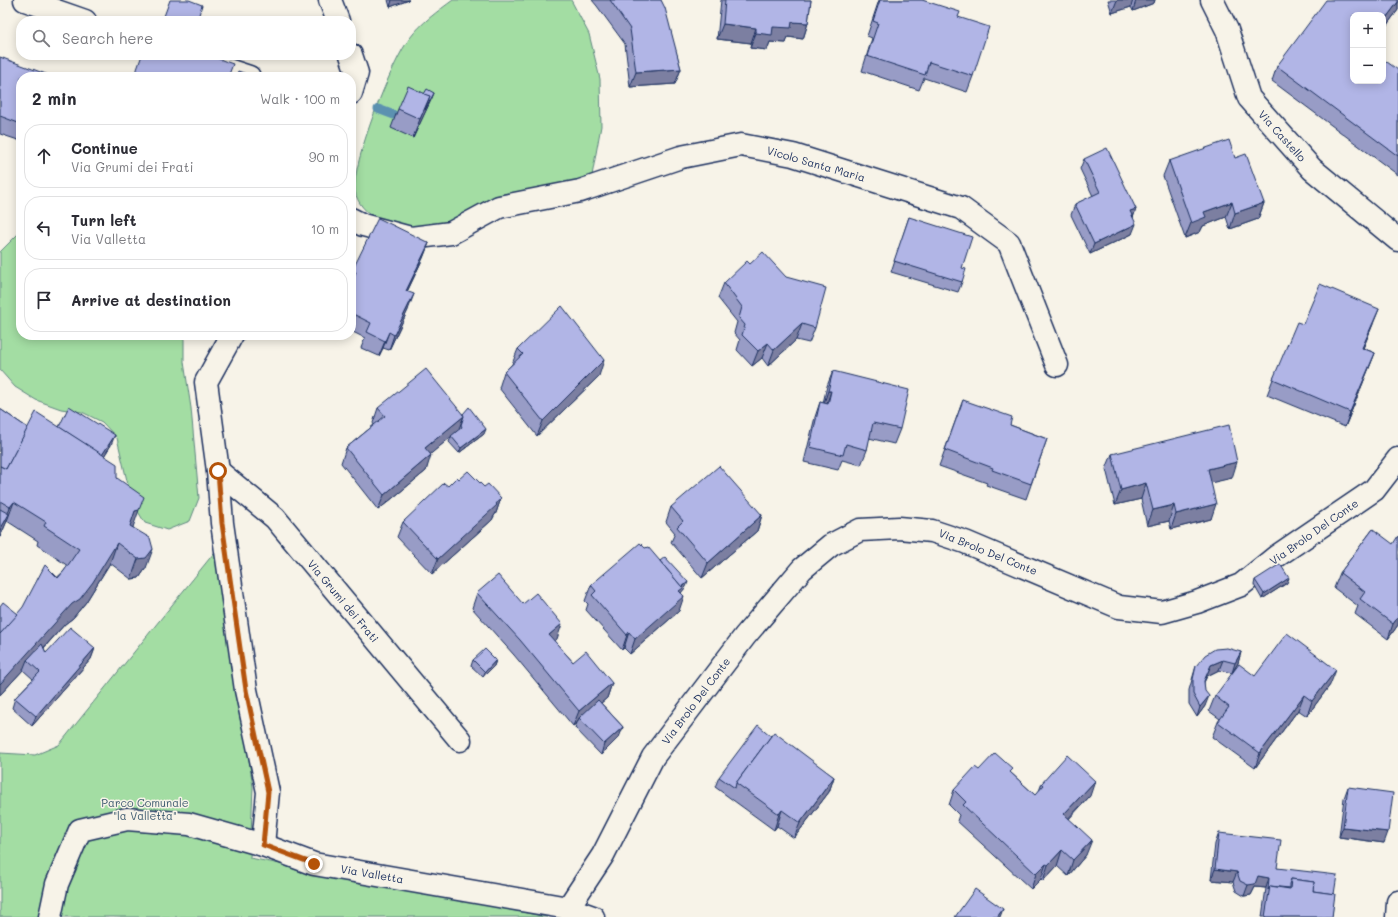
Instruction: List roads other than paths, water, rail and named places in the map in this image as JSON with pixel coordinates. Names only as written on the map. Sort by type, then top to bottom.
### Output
[{"type":"street","points":[[25,0],[71,16]]},
{"type":"street","points":[[330,0],[336,16]]},
{"type":"street","name":"Via Castello","points":[[1212,0],[1227,30],[1249,98],[1312,170],[1398,240]]},
{"type":"street","points":[[197,60],[234,72]]},
{"type":"street","points":[[352,60],[357,73],[356,76]]},
{"type":"street","name":"Vicolo Santa Maria","points":[[356,222],[363,225],[411,238],[451,233],[499,207],[580,191],[681,157],[741,145],[793,155],[961,208],[1009,243],[1058,365]]},
{"type":"street","points":[[229,340],[206,382],[218,471],[222,523],[246,690],[268,792],[263,845]]},
{"type":"street","name":"Via Brolo Del Conte","points":[[568,908],[603,855],[653,758],[745,636],[802,569],[831,545],[860,530],[899,528],[932,531],[965,542],[1119,607],[1162,612],[1197,602],[1241,585],[1277,556],[1374,490],[1398,459]]},
{"type":"street","name":"Via Grumi dei Frati","points":[[218,471],[276,518],[460,740]]},
{"type":"street","name":"Via Valletta","points":[[50,917],[57,884],[80,830],[128,819],[189,824],[263,845],[314,864],[568,908],[593,917]]},
{"type":"street","points":[[1397,917],[1398,902]]},
{"type":"waterway","points":[[378,109],[394,115]]},
{"type":"park label","name":"Parco Comunale \"la Valletta\"","points":[[145,809]]}]
